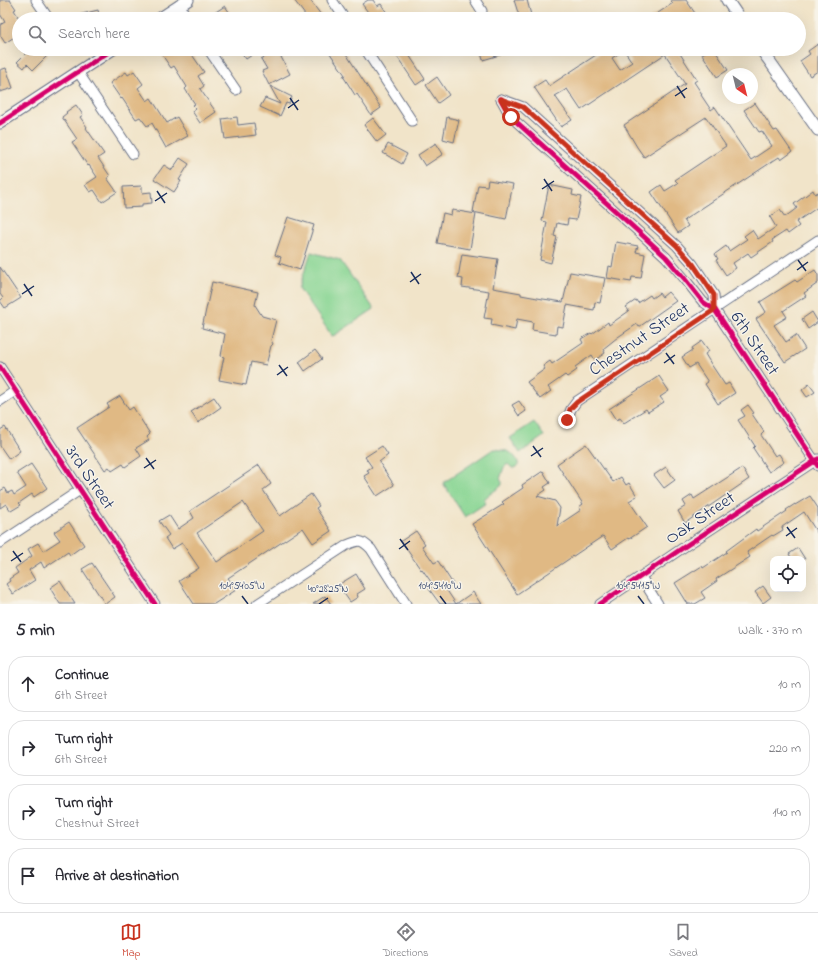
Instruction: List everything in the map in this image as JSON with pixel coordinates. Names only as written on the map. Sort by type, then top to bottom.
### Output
[{"type":"street","points":[[36,0],[44,12]]},
{"type":"street","points":[[332,0],[340,12]]},
{"type":"street","points":[[475,0],[482,11]]},
{"type":"street","points":[[727,0],[735,12]]},
{"type":"street","points":[[170,12],[184,3]]},
{"type":"street","points":[[0,123],[102,56]]},
{"type":"street","points":[[213,56],[236,90]]},
{"type":"street","points":[[370,56],[412,120]]},
{"type":"street","points":[[766,56],[818,130]]},
{"type":"street","points":[[78,72],[133,154]]},
{"type":"street","name":"6th Street","points":[[714,310],[714,295],[693,264],[677,246],[523,107],[501,99],[511,117],[661,252],[703,302],[714,310],[817,462]]},
{"type":"street","name":"Chestnut Street","points":[[567,420],[570,409],[577,402],[818,240]]},
{"type":"street","name":"3rd Street","points":[[0,367],[155,604]]},
{"type":"street","points":[[0,401],[15,391]]},
{"type":"street","name":"Oak Street","points":[[600,604],[687,545],[817,462]]},
{"type":"street","points":[[0,543],[80,490]]},
{"type":"street","points":[[257,604],[347,545],[358,540],[365,542],[371,549],[406,604]]},
{"type":"street","points":[[641,577],[658,604]]},
{"type":"green space","points":[[311,252],[340,260],[374,309],[332,336],[299,288]]},
{"type":"green space","points":[[534,422],[544,436],[520,453],[510,438]]},
{"type":"green space","points":[[495,449],[511,453],[517,460],[518,466],[516,468],[512,468],[508,464],[504,467],[500,479],[502,482],[501,486],[486,497],[484,500],[486,503],[465,517],[443,483]]},
{"type":"building","points":[[0,0],[10,0],[16,9],[14,10],[15,12],[12,12],[12,38],[5,43],[0,35],[0,25],[5,22],[0,14]]},
{"type":"building","points":[[294,0],[310,0],[319,12],[303,12]]},
{"type":"building","points":[[368,0],[373,0],[377,6],[381,4],[386,12],[368,12],[362,4]]},
{"type":"building","points":[[514,0],[527,0],[530,12],[518,12]]},
{"type":"building","points":[[670,0],[686,0],[694,12],[660,12],[673,3]]},
{"type":"building","points":[[225,6],[229,12],[216,12]]},
{"type":"building","points":[[818,44],[818,71],[810,76],[800,61],[810,54],[808,51]]},
{"type":"building","points":[[23,56],[47,56],[33,70],[27,64],[24,68],[17,62]]},
{"type":"building","points":[[163,56],[193,56],[204,72],[198,76],[204,86],[200,89],[216,112],[200,123],[192,111],[196,108],[185,89],[187,87],[174,66],[171,68]]},
{"type":"building","points":[[267,56],[282,56],[281,57],[290,74],[269,85],[262,71],[267,69],[261,59]]},
{"type":"building","points":[[332,56],[348,56],[381,108],[371,115],[357,94],[355,95],[343,76],[345,75]]},
{"type":"building","points":[[397,56],[410,56],[425,79],[416,85]]},
{"type":"building","points":[[482,56],[496,56],[483,60]]},
{"type":"building","points":[[594,56],[615,56],[612,58],[620,70],[632,62],[628,56],[662,56],[581,110],[567,89],[555,96],[572,120],[561,127],[534,87],[545,80],[549,86]]},
{"type":"building","points":[[666,56],[682,56],[697,80],[694,82],[711,110],[715,107],[751,160],[772,146],[762,131],[759,132],[744,110],[753,104],[756,104],[774,131],[777,130],[792,152],[781,160],[779,157],[684,220],[688,226],[678,233],[651,192],[661,185],[665,191],[678,183],[675,180],[726,146],[706,117],[644,157],[624,125],[685,84]]},
{"type":"building","points":[[703,56],[719,56],[727,68],[722,68],[722,74],[717,77]]},
{"type":"building","points":[[6,68],[13,88],[0,92],[0,70]]},
{"type":"building","points":[[134,71],[143,84],[138,88],[147,101],[151,98],[167,123],[177,117],[188,136],[166,148],[152,123],[147,126],[140,117],[136,119],[110,83],[126,72],[128,75]]},
{"type":"building","points":[[437,77],[449,95],[438,103],[426,85]]},
{"type":"building","points":[[270,86],[292,97],[289,104],[286,103],[280,116],[260,107],[265,98],[280,104]]},
{"type":"building","points":[[76,105],[83,115],[80,117],[87,127],[86,128],[104,154],[98,158],[110,176],[107,178],[117,192],[102,202],[94,190],[90,192],[85,185],[97,177],[72,142],[77,139],[62,117]]},
{"type":"building","points":[[237,117],[238,125],[254,123],[256,135],[225,139],[222,119]]},
{"type":"building","points":[[447,117],[459,120],[454,142],[443,139]]},
{"type":"building","points":[[373,118],[386,135],[377,142],[364,125]]},
{"type":"building","points":[[436,143],[443,154],[425,166],[418,155]]},
{"type":"building","points":[[388,144],[407,154],[402,164],[383,153]]},
{"type":"building","points":[[180,158],[189,164],[179,180],[181,181],[174,192],[154,179],[164,165],[172,170]]},
{"type":"building","points":[[488,180],[513,184],[506,219],[473,212],[478,185],[487,186]]},
{"type":"building","points":[[549,185],[573,190],[572,195],[581,197],[576,220],[568,219],[567,225],[557,223],[554,236],[557,237],[551,263],[540,260],[547,222],[542,221]]},
{"type":"building","points":[[142,186],[142,193],[151,192],[152,203],[142,204],[142,207],[124,208],[123,187]]},
{"type":"building","points":[[813,190],[815,194],[818,192],[818,207],[796,222],[799,226],[788,234],[786,231],[772,240],[773,242],[751,257],[748,253],[733,263],[736,268],[726,275],[716,260],[718,259],[715,254],[726,246],[729,251],[747,239],[744,236],[752,230],[758,239],[776,227],[770,217],[780,210],[785,217],[797,208],[794,204]]},
{"type":"building","points":[[452,210],[476,214],[470,249],[437,243],[443,213],[451,215]]},
{"type":"building","points":[[288,217],[314,225],[300,270],[279,263],[281,257],[275,255]]},
{"type":"building","points":[[616,242],[638,246],[636,252],[645,254],[641,278],[632,277],[631,282],[607,278],[609,266],[612,267]]},
{"type":"building","points":[[462,254],[498,259],[493,288],[543,299],[563,302],[570,272],[605,278],[600,303],[595,302],[594,310],[567,305],[563,327],[557,326],[556,334],[532,330],[533,322],[517,319],[515,330],[491,325],[492,319],[484,318],[489,291],[462,287],[463,279],[458,278]]},
{"type":"building","points":[[0,267],[21,298],[5,308],[0,301],[3,298],[0,294]]},
{"type":"building","points":[[815,270],[818,275],[818,283],[804,293],[806,296],[783,311],[787,317],[774,325],[786,342],[796,335],[805,349],[785,362],[756,319],[766,312],[760,302],[795,280],[797,282]]},
{"type":"building","points":[[212,282],[258,292],[255,305],[262,316],[276,320],[271,340],[273,344],[271,346],[266,365],[251,362],[246,385],[219,380],[224,357],[221,356],[225,334],[202,328]]},
{"type":"building","points":[[668,292],[676,301],[639,327],[637,324],[618,337],[603,349],[605,353],[595,360],[592,355],[575,367],[577,370],[567,377],[565,375],[548,387],[551,391],[540,399],[527,382],[545,369],[543,366],[550,361],[552,364],[583,343],[581,339],[591,333],[592,334],[608,322],[609,325],[629,311],[626,307],[636,300],[638,303],[650,295],[652,298],[659,293],[662,297]]},
{"type":"building","points":[[812,312],[818,322],[808,329],[802,319]]},
{"type":"building","points":[[702,341],[709,351],[705,354],[711,364],[725,385],[729,383],[735,393],[718,404],[705,384],[708,382],[696,364],[689,368],[682,357],[693,350],[692,348]]},
{"type":"building","points":[[315,350],[322,359],[305,371],[299,362]]},
{"type":"building","points":[[659,376],[669,391],[660,397],[664,402],[648,412],[646,409],[624,423],[620,418],[616,420],[609,409]]},
{"type":"building","points":[[809,384],[815,392],[807,397],[802,390]]},
{"type":"building","points":[[120,396],[129,410],[133,407],[150,434],[147,437],[149,440],[136,448],[141,456],[125,467],[123,464],[112,471],[109,467],[105,470],[77,428],[109,407],[107,404]]},
{"type":"building","points":[[214,397],[221,407],[198,423],[191,412]]},
{"type":"building","points":[[519,401],[526,411],[519,416],[512,405]]},
{"type":"building","points":[[748,405],[764,432],[761,435],[775,456],[779,454],[784,462],[769,472],[753,448],[755,446],[738,420],[745,416],[741,410]]},
{"type":"building","points":[[5,427],[20,451],[9,459],[0,446],[0,430]]},
{"type":"building","points":[[586,444],[613,482],[621,477],[626,485],[629,483],[637,496],[629,501],[647,527],[612,549],[603,536],[517,594],[472,524],[504,504],[502,502],[523,488],[522,485],[543,471],[550,483],[544,487],[546,490],[537,496],[555,501],[560,508],[557,526],[581,510],[579,507],[583,504],[557,464]]},
{"type":"building","points":[[382,446],[388,455],[379,462],[394,485],[377,496],[364,476],[369,473],[367,470],[372,467],[365,457]]},
{"type":"building","points":[[31,464],[47,488],[34,497],[32,494],[19,503],[21,505],[11,511],[6,504],[0,508],[0,491],[5,488],[8,493],[12,491],[14,495],[26,487],[17,473]]},
{"type":"building","points":[[259,465],[271,484],[263,490],[280,516],[311,494],[319,506],[316,508],[331,531],[313,543],[303,528],[228,578],[236,590],[214,604],[194,604],[179,581],[199,568],[182,543],[172,549],[165,538],[169,535],[159,521],[169,515],[178,529],[194,518],[190,511]],"holes":[[[243,502],[263,531],[217,562],[197,533]]]},
{"type":"building","points":[[666,467],[675,480],[664,488],[654,475]]},
{"type":"building","points":[[742,468],[749,479],[685,523],[678,511],[686,506],[683,501],[692,495],[694,499]]},
{"type":"building","points":[[810,496],[818,508],[818,534],[804,512],[782,527],[783,530],[773,536],[772,535],[747,552],[750,557],[716,579],[717,581],[701,592],[705,598],[695,604],[688,604],[675,583],[702,566],[703,568],[727,552],[726,551],[756,529],[757,531],[795,504]]},
{"type":"building","points":[[69,522],[84,545],[70,555],[68,552],[44,568],[41,562],[29,570],[35,580],[13,594],[6,584],[10,581],[9,579],[18,573],[15,568],[32,556],[28,549],[38,543],[43,551],[60,540],[54,532]]},
{"type":"building","points":[[416,531],[425,544],[422,546],[434,563],[438,561],[453,584],[446,589],[456,604],[440,604],[429,589],[434,586],[401,541]]},
{"type":"building","points":[[798,548],[803,556],[790,556],[789,554]]},
{"type":"building","points":[[92,563],[115,597],[105,604],[82,569]]},
{"type":"building","points":[[356,574],[365,589],[357,594],[358,597],[350,602],[338,585]]},
{"type":"building","points":[[60,581],[75,604],[60,604],[50,588]]},
{"type":"building","points":[[763,586],[771,597],[763,603],[755,592]]},
{"type":"building","points":[[473,592],[481,604],[456,604]]},
{"type":"building","points":[[325,596],[331,604],[313,604]]},
{"type":"cycle path","points":[[0,123],[102,56]]},
{"type":"cycle path","points":[[501,99],[511,117],[666,257],[703,302],[715,310],[818,466]]},
{"type":"cycle path","points":[[0,367],[155,604]]},
{"type":"cycle path","points":[[600,604],[818,459]]},
{"type":"route","points":[[511,117],[501,99],[523,107],[677,246],[693,264],[714,295],[714,310],[577,402],[570,409],[567,420]]}]
